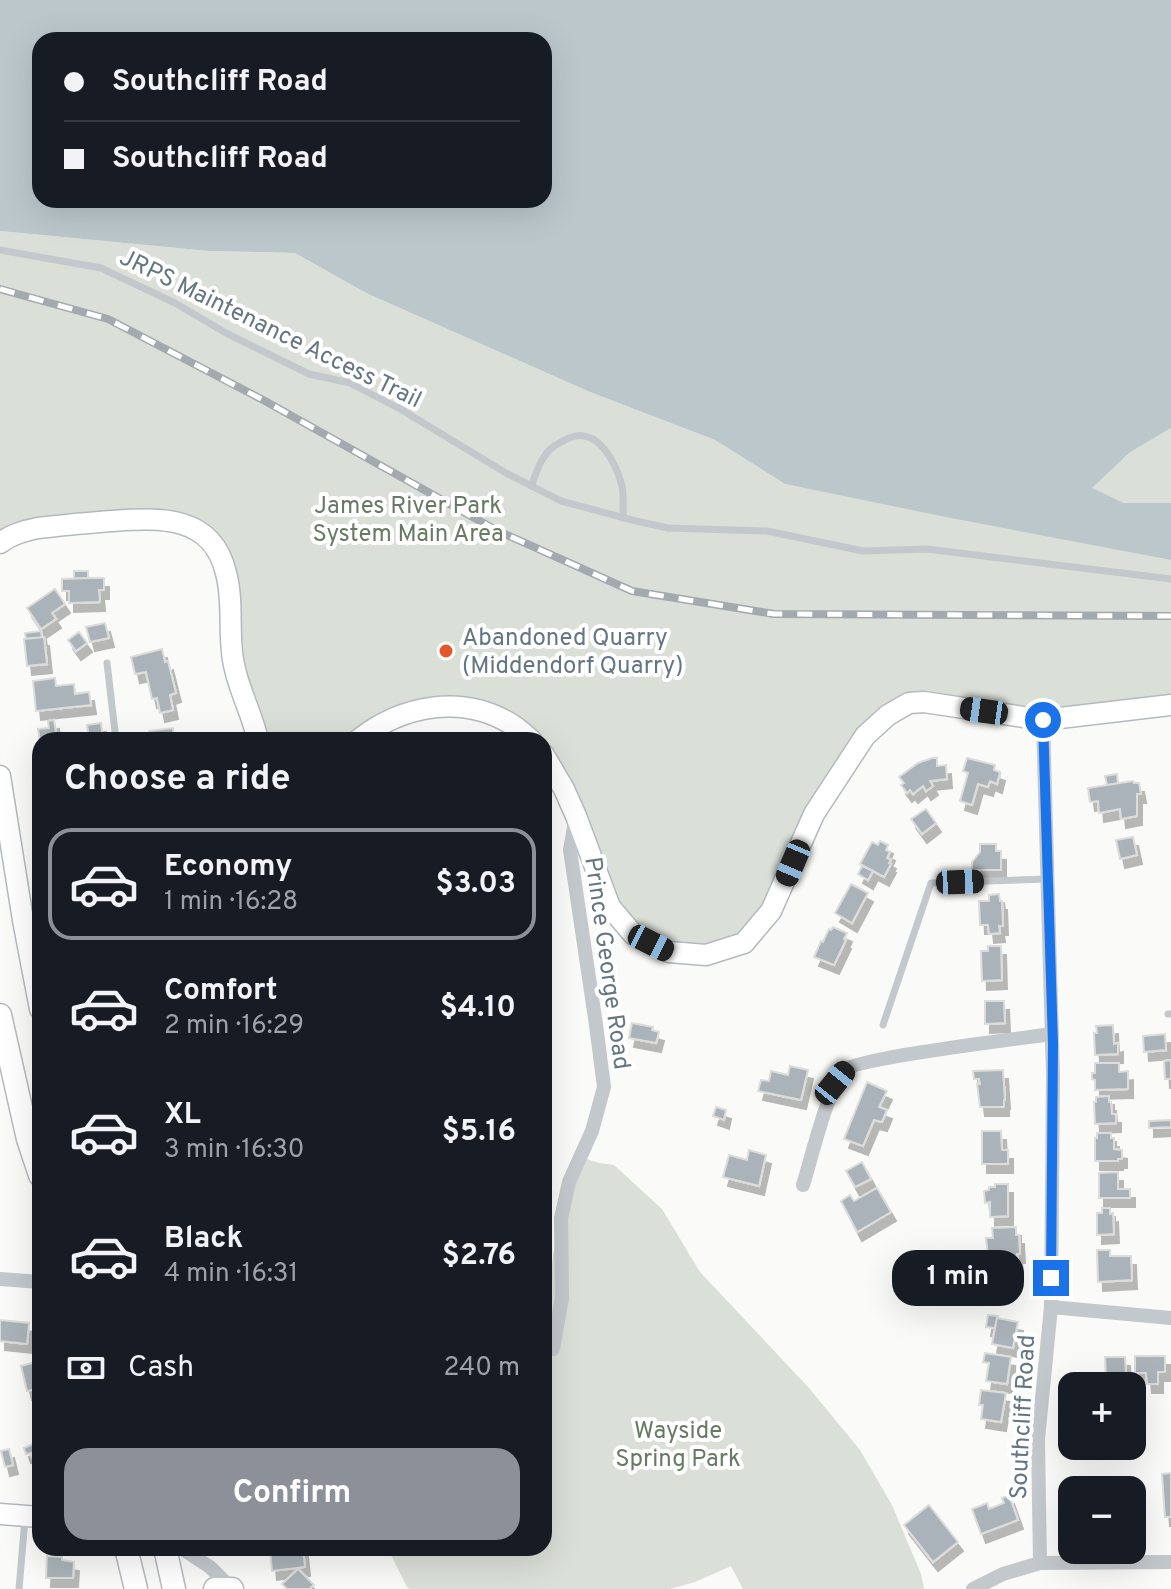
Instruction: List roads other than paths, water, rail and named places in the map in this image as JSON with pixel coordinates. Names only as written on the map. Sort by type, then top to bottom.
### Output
[{"type":"main road","points":[[0,1015],[3,1044],[32,1151]]},
{"type":"main road","points":[[128,1556],[136,1589]]},
{"type":"main road","points":[[167,1556],[174,1589]]},
{"type":"main road","points":[[215,1589],[232,1589]]},
{"type":"street","points":[[0,543],[22,531],[38,528],[146,519],[181,523],[200,533],[218,551],[226,572],[232,654],[256,732]]},
{"type":"street","points":[[552,769],[576,816],[610,907],[633,934],[669,952],[706,955],[744,943],[771,911],[814,814],[865,736],[888,715],[909,703],[924,702],[1043,720],[1171,705]]},
{"type":"street","points":[[371,732],[413,710],[439,706],[466,707],[490,714],[521,732]]},
{"type":"street","name":"Southcliff Road","points":[[1040,1563],[1038,1439],[1051,1307],[1052,1034],[1043,720]]},
{"type":"street","points":[[0,776],[32,967]]},
{"type":"street","name":"Prince George Road","points":[[553,1349],[562,1298],[561,1218],[569,1182],[592,1131],[604,1087],[570,850],[576,816]]},
{"type":"street","points":[[803,1185],[835,1083],[848,1066],[1052,1034]]},
{"type":"street","points":[[0,1279],[32,1281]]},
{"type":"street","points":[[1051,1307],[1171,1318]]},
{"type":"street","points":[[0,1514],[32,1517]]},
{"type":"street","points":[[193,1556],[210,1567],[232,1589]]},
{"type":"street","points":[[973,1589],[1003,1574],[1040,1563],[1171,1562]]},
{"type":"lane","name":"JRPS Maintenance Access Trail","points":[[0,250],[101,268],[175,303],[226,333],[309,374],[350,383],[402,410],[506,473],[561,501],[668,528],[767,531],[863,551],[927,549],[1171,579]]},
{"type":"lane","points":[[531,486],[543,458],[556,444],[577,435],[590,436],[606,450],[615,467],[622,489],[623,518]]},
{"type":"lane","points":[[107,663],[115,732]]},
{"type":"lane","points":[[883,1025],[931,883],[1048,879]]},
{"type":"lane","points":[[19,1589],[32,1517]]},
{"type":"railway","points":[[0,289],[108,319],[265,401],[496,530],[632,591],[774,614],[1171,616]]},
{"type":"place","name":"Abandoned Quarry (Middendorf Quarry)","points":[[446,651]]},
{"type":"park label","name":"James River Park System Main Area","points":[[408,519]]},
{"type":"park label","name":"Wayside Spring Park","points":[[678,1444]]}]
